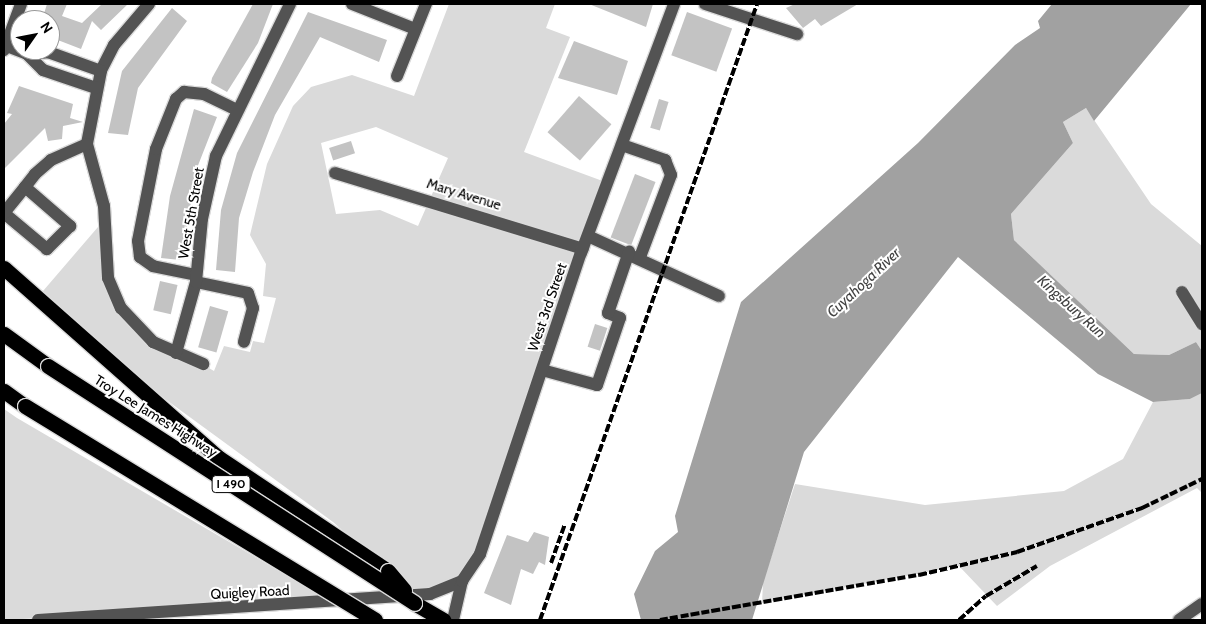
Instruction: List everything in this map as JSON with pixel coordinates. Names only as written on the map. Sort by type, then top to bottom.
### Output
[{"type":"highway","points":[[4,268],[219,458],[388,571],[414,603]]},
{"type":"highway","name":"Troy Lee James Highway","points":[[4,334],[48,366],[414,603],[444,620]]},
{"type":"highway","points":[[4,391],[25,406],[375,620]]},
{"type":"highway","points":[[4,396],[25,406]]},
{"type":"street","points":[[4,47],[20,4]]},
{"type":"street","points":[[149,4],[114,44],[101,71],[96,88],[88,144],[104,206],[108,278],[135,325],[153,342],[203,364]]},
{"type":"street","name":"West 5th Street","points":[[176,353],[196,278],[216,156],[237,110],[280,33],[290,4]]},
{"type":"street","points":[[352,4],[415,28]]},
{"type":"street","points":[[398,76],[415,28],[426,4]]},
{"type":"street","name":"West 3rd Street","points":[[453,620],[462,581],[480,554],[583,249],[674,4]]},
{"type":"street","points":[[705,4],[797,34]]},
{"type":"street","points":[[60,56],[101,71]]},
{"type":"street","points":[[33,60],[43,70],[96,88]]},
{"type":"street","points":[[237,110],[204,94],[184,92],[176,99],[156,149],[138,241],[140,257],[154,266],[248,293],[254,308],[244,342]]},
{"type":"street","points":[[25,187],[70,226],[46,249],[4,212],[25,187],[51,160],[88,144]]},
{"type":"street","points":[[542,370],[597,386],[620,318],[608,313],[671,175],[665,160],[622,145]]},
{"type":"street","name":"Mary Avenue","points":[[336,172],[583,249]]},
{"type":"street","points":[[588,236],[635,255],[649,268],[719,296]]},
{"type":"street","points":[[1182,292],[1202,324]]},
{"type":"street","name":"Quigley Road","points":[[38,620],[430,594],[462,581]]},
{"type":"street","points":[[1179,620],[1202,604]]},
{"type":"shaded area","points":[[449,4],[555,4],[546,28],[570,37],[524,152],[608,183],[480,554],[462,581],[407,596],[388,571],[333,522],[150,388],[37,298],[104,220],[108,278],[135,325],[214,371],[224,346],[250,352],[253,341],[264,343],[276,298],[263,296],[266,264],[250,235],[267,164],[293,106],[311,87],[352,75],[414,96]],"holes":[[[376,127],[448,158],[418,226],[380,210],[336,214],[321,143]]]},
{"type":"shaded area","points":[[1086,108],[1151,204],[1202,246],[1202,351],[1196,342],[1169,355],[1134,354],[1014,240],[1011,214],[1073,143],[1063,122]]},
{"type":"shaded area","points":[[1202,393],[1202,493],[1197,488],[1050,566],[997,606],[959,566],[762,603],[763,582],[795,484],[925,505],[1064,491],[1123,459],[1153,402],[1190,399]]},
{"type":"shaded area","points":[[4,409],[17,418],[332,602],[4,620]]},
{"type":"water","points":[[1052,4],[1191,4],[1094,121],[1086,108],[1063,122],[1073,143],[1011,214],[1014,240],[1134,354],[1169,355],[1196,342],[1202,351],[1202,393],[1190,399],[1153,402],[1098,374],[958,257],[804,452],[752,620],[641,620],[634,594],[655,551],[678,532],[675,516],[741,302],[918,143],[1015,45],[1040,28],[1038,21]]},
{"type":"building","points":[[47,4],[67,4],[62,16],[82,23],[102,4],[128,4],[101,30],[92,21],[81,49],[60,41],[60,10],[45,10]]},
{"type":"building","points":[[253,4],[273,4],[258,43],[227,92],[211,83],[212,78]]},
{"type":"building","points":[[589,4],[653,4],[646,27]]},
{"type":"building","points":[[795,4],[858,4],[821,26],[815,19],[803,28],[786,8]]},
{"type":"building","points":[[172,8],[187,21],[138,88],[128,135],[108,133],[122,71]]},
{"type":"building","points":[[308,12],[387,40],[379,62],[320,37],[275,115],[253,172],[239,218],[235,272],[216,270],[221,210],[237,153]]},
{"type":"building","points":[[687,12],[732,28],[716,72],[671,55]]},
{"type":"building","points":[[574,41],[628,61],[617,95],[558,78]]},
{"type":"building","points":[[19,86],[73,104],[70,118],[83,122],[63,126],[62,139],[48,141],[45,128],[4,169],[4,124],[12,114],[7,113]]},
{"type":"building","points":[[579,96],[611,124],[580,160],[548,132]]},
{"type":"building","points":[[659,99],[669,102],[660,131],[650,128]]},
{"type":"building","points":[[194,109],[217,117],[197,168],[180,260],[161,258],[170,196]]},
{"type":"building","points":[[351,141],[355,153],[333,160],[329,148]]},
{"type":"building","points":[[635,174],[656,182],[631,245],[611,237]]},
{"type":"building","points":[[160,281],[178,285],[171,314],[153,310]]},
{"type":"building","points":[[210,306],[228,311],[216,353],[198,347]]},
{"type":"building","points":[[595,324],[607,328],[600,351],[588,347]]},
{"type":"building","points":[[534,532],[549,537],[545,565],[539,562],[533,574],[521,569],[511,605],[484,593],[507,535],[528,542]]},
{"type":"railway","points":[[540,620],[757,4]]},
{"type":"railway","points":[[660,620],[919,575],[1017,552],[1142,508],[1202,479]]},
{"type":"railway","points":[[551,563],[565,524]]},
{"type":"railway","points":[[959,620],[986,596],[1037,566]]},
{"type":"water label","name":"Cuyahoga River","points":[[864,283]]},
{"type":"water label","name":"Kingsbury Run","points":[[1071,307]]}]
